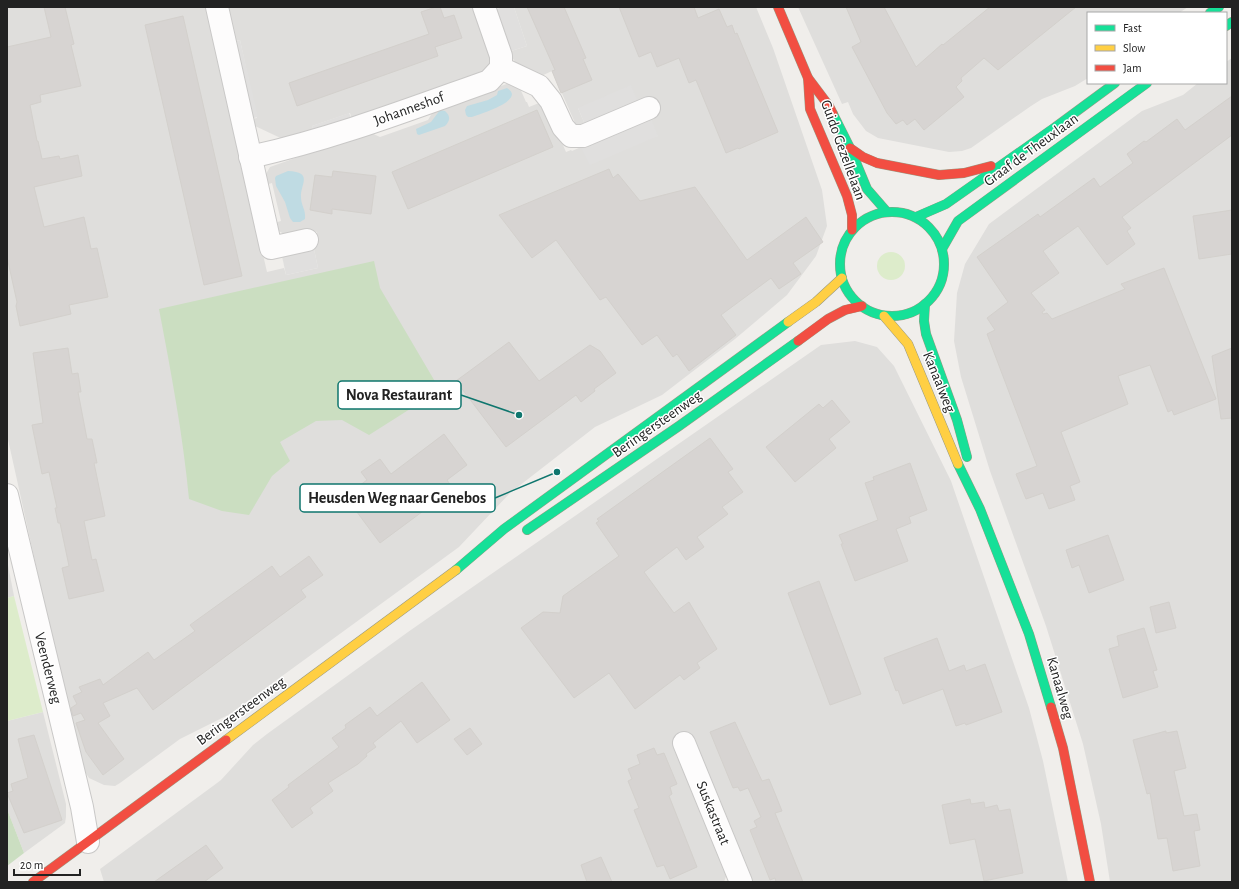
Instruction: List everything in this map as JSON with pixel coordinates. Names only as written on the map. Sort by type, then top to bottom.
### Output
[{"type":"main road","name":"Guido Gezellelaan","points":[[778,7],[808,78],[829,106],[850,148],[867,189],[888,212]]},
{"type":"main road","name":"Guido Gezellelaan","points":[[808,78],[810,109],[847,196],[852,215],[852,230]]},
{"type":"main road","name":"Graaf de Theuxlaan","points":[[916,217],[946,204],[1114,84]]},
{"type":"main road","name":"Graaf de Theuxlaan","points":[[942,249],[958,221],[1146,84]]},
{"type":"main road","points":[[850,148],[863,157],[877,163],[939,175],[964,173],[1002,164]]},
{"type":"main road","points":[[888,212],[902,213],[916,217],[932,230],[942,249],[944,264],[942,279],[935,293],[925,304],[905,314],[884,316],[862,306],[849,294],[842,278],[840,261],[843,245],[852,230],[868,217],[888,212]]},
{"type":"main road","name":"Beringersteenweg","points":[[33,882],[466,563],[504,529],[816,302],[842,278]]},
{"type":"main road","name":"Kanaalweg","points":[[925,304],[926,334],[957,420],[980,509]]},
{"type":"main road","name":"Beringersteenweg","points":[[516,537],[678,426],[828,319],[845,310],[862,306]]},
{"type":"main road","name":"Kanaalweg","points":[[884,316],[908,344],[960,469],[980,509],[1029,634],[1060,740],[1090,882]]},
{"type":"main road","name":"Beringersteenweg","points":[[466,563],[497,548]]},
{"type":"street","points":[[217,7],[271,248],[307,240]]},
{"type":"street","points":[[484,7],[501,56],[501,68],[538,86],[551,101],[563,127],[571,136],[583,136],[649,108]]},
{"type":"street","name":"Johanneshof","points":[[250,157],[282,150],[355,128],[489,81],[501,68]]},
{"type":"street","name":"Veenderweg","points":[[7,494],[80,799],[88,842]]},
{"type":"street","name":"Suskastraat","points":[[684,743],[741,882]]},
{"type":"shaded area","points":[[7,7],[206,7],[267,272],[284,268],[286,275],[318,268],[314,249],[317,232],[308,230],[286,235],[275,229],[274,223],[281,221],[272,183],[265,185],[263,179],[270,167],[369,132],[380,137],[428,120],[434,110],[512,82],[519,86],[529,107],[544,101],[566,152],[581,147],[658,136],[578,108],[586,127],[576,125],[552,71],[539,77],[519,67],[508,52],[527,46],[514,7],[756,7],[773,48],[822,190],[827,226],[816,256],[787,295],[735,339],[662,395],[595,427],[510,493],[459,547],[230,714],[180,739],[115,786],[104,785],[89,778],[80,764],[7,435]]},
{"type":"shaded area","points":[[224,7],[474,7],[492,58],[484,75],[352,120],[350,113],[312,126],[315,133],[289,142],[251,124],[250,119],[257,118],[240,40],[232,42]]},
{"type":"shaded area","points":[[503,7],[514,7],[527,46],[508,52],[493,10]]},
{"type":"shaded area","points":[[798,7],[1188,7],[1180,12],[1087,12],[1087,79],[1075,86],[1042,99],[971,148],[962,151],[949,152],[878,138],[866,131],[853,114],[848,102],[842,104]]},
{"type":"shaded area","points":[[240,40],[258,117],[250,119],[232,42]]},
{"type":"shaded area","points":[[1232,58],[1232,882],[1110,882],[1101,824],[1083,744],[1046,626],[990,471],[961,377],[954,341],[957,293],[965,264],[989,224],[1142,111],[1183,95],[1197,84],[1227,84],[1227,61]]},
{"type":"shaded area","points":[[631,85],[639,104],[586,127],[578,108]]},
{"type":"shaded area","points":[[349,113],[352,120],[315,133],[312,126]]},
{"type":"shaded area","points":[[650,116],[658,136],[590,165],[581,147]]},
{"type":"shaded area","points":[[314,249],[318,268],[286,275],[282,256]]},
{"type":"shaded area","points":[[855,341],[877,347],[894,366],[951,481],[1029,708],[1043,761],[1068,882],[752,882],[690,734],[674,741],[727,874],[724,882],[104,882],[100,869],[221,780],[253,745],[267,734],[408,632],[821,345]]},
{"type":"shaded area","points":[[7,560],[14,596],[7,598]]},
{"type":"shaded area","points":[[43,712],[66,804],[66,817],[65,823],[24,853],[7,809],[7,721]]},
{"type":"green space","points":[[891,252],[897,253],[901,256],[904,260],[904,272],[901,276],[897,279],[891,280],[885,279],[881,276],[878,272],[877,266],[878,260],[881,256],[885,253]]},
{"type":"green space","points":[[374,261],[380,288],[440,390],[369,435],[342,420],[316,421],[280,442],[290,461],[272,476],[249,515],[222,511],[189,499],[180,427],[159,309]]},
{"type":"green space","points":[[14,596],[43,712],[7,721],[7,598]]},
{"type":"green space","points":[[7,809],[24,853],[7,866]]},
{"type":"water","points":[[507,88],[512,93],[507,102],[492,110],[472,117],[468,117],[466,115],[465,110],[467,106],[488,100],[497,95],[498,91]]},
{"type":"water","points":[[440,110],[445,111],[449,117],[449,120],[445,126],[419,135],[417,134],[416,129],[431,122]]},
{"type":"water","points":[[288,171],[301,174],[304,180],[301,197],[305,219],[300,222],[293,222],[290,218],[285,202],[276,186],[276,176]]},
{"type":"building","points":[[44,7],[65,7],[74,44],[71,45],[81,86],[40,95],[41,102],[30,105],[37,141],[42,159],[59,156],[60,159],[78,155],[82,176],[34,187],[44,227],[84,217],[91,249],[97,248],[108,297],[69,305],[71,314],[20,326],[16,306],[17,302],[7,257],[7,47],[51,37]]},
{"type":"building","points":[[440,7],[444,18],[454,15],[462,38],[435,47],[438,56],[297,106],[289,83],[429,34],[421,12]]},
{"type":"building","points":[[527,7],[564,7],[586,58],[583,59],[592,80],[561,93],[552,71],[555,70]]},
{"type":"building","points":[[619,7],[694,7],[698,18],[719,9],[727,27],[732,25],[735,34],[737,33],[778,132],[726,153],[696,80],[689,83],[679,58],[657,67],[651,52],[639,57]]},
{"type":"building","points":[[846,7],[884,7],[916,67],[942,44],[943,45],[990,7],[1076,7],[998,70],[984,58],[961,78],[962,81],[956,87],[964,97],[924,130],[915,119],[907,125],[903,120],[896,124],[887,113],[852,47],[861,42]]},
{"type":"building","points":[[183,16],[242,276],[204,285],[145,25]]},
{"type":"building","points":[[1232,96],[1232,135],[1122,217],[1131,228],[1127,231],[1135,244],[1107,265],[1078,226],[1043,251],[1059,273],[1031,293],[1045,310],[1042,312],[1043,314],[1047,313],[1052,319],[1125,289],[1121,284],[1164,268],[1216,399],[1174,415],[1172,410],[1168,412],[1150,365],[1118,376],[1128,404],[1061,432],[1080,482],[1070,486],[1075,500],[1049,509],[1043,493],[1026,499],[1016,474],[1037,466],[987,334],[995,330],[987,318],[1008,302],[977,257],[1038,214],[1040,217],[1094,178],[1100,187],[1133,163],[1127,154],[1177,119],[1185,130]]},
{"type":"building","points":[[537,110],[553,147],[408,209],[392,172]]},
{"type":"building","points":[[609,169],[613,178],[618,174],[640,201],[695,187],[747,260],[806,217],[823,242],[793,263],[801,274],[779,289],[771,278],[721,315],[736,335],[689,371],[677,354],[673,357],[657,335],[642,345],[606,297],[600,300],[556,240],[532,258],[499,215]]},
{"type":"building","points":[[333,171],[376,176],[371,214],[332,209],[332,214],[310,210],[315,175],[332,177]]},
{"type":"building","points":[[1232,210],[1232,254],[1199,259],[1193,216]]},
{"type":"building","points":[[509,342],[539,381],[590,345],[600,351],[616,373],[594,389],[595,391],[581,402],[576,395],[506,447],[456,381]]},
{"type":"building","points":[[68,348],[72,374],[78,373],[81,392],[78,392],[87,439],[92,439],[97,463],[94,463],[105,516],[84,521],[92,560],[96,559],[104,591],[69,599],[62,568],[69,566],[60,523],[58,523],[55,508],[57,508],[49,472],[42,474],[32,425],[43,423],[33,353]]},
{"type":"building","points":[[1232,348],[1232,418],[1221,419],[1212,356]]},
{"type":"building","points":[[832,400],[850,422],[829,439],[836,448],[795,482],[766,447],[819,404],[823,408]]},
{"type":"building","points":[[444,434],[467,465],[447,480],[453,489],[380,543],[345,496],[367,480],[361,472],[380,459],[391,474]]},
{"type":"building","points":[[710,438],[733,469],[728,472],[743,492],[722,507],[728,514],[697,537],[704,547],[686,560],[677,547],[644,572],[674,613],[689,602],[717,649],[697,663],[700,668],[684,680],[680,675],[635,709],[609,673],[574,698],[521,628],[543,612],[560,613],[563,596],[619,556],[596,523],[599,521],[597,519]]},
{"type":"building","points":[[910,463],[927,510],[909,517],[911,523],[896,529],[908,561],[855,581],[839,535],[878,520],[865,483],[874,480],[873,477]]},
{"type":"building","points":[[1108,535],[1124,580],[1089,593],[1079,565],[1072,568],[1066,550]]},
{"type":"building","points":[[309,556],[323,575],[301,590],[306,597],[153,710],[137,688],[103,703],[110,716],[98,723],[124,759],[103,775],[86,752],[76,723],[85,720],[81,713],[73,716],[71,708],[77,704],[73,696],[82,692],[79,687],[100,679],[103,685],[148,652],[154,660],[195,631],[190,625],[272,566],[280,577]]},
{"type":"building","points":[[819,581],[861,694],[830,705],[788,593]]},
{"type":"building","points":[[1169,602],[1176,628],[1156,633],[1150,607]]},
{"type":"building","points":[[1144,628],[1157,670],[1153,671],[1158,687],[1123,698],[1109,649],[1119,646],[1117,636]]},
{"type":"building","points":[[937,638],[949,671],[964,665],[966,671],[985,664],[1002,712],[966,725],[965,723],[956,726],[943,689],[903,704],[898,690],[896,691],[884,658]]},
{"type":"building","points":[[422,682],[450,720],[417,743],[401,721],[373,743],[376,747],[366,754],[367,756],[358,764],[328,783],[333,791],[310,808],[313,813],[292,828],[272,800],[289,787],[288,785],[339,747],[332,738],[346,728],[345,725],[370,707],[377,716]]},
{"type":"building","points":[[735,722],[762,781],[769,779],[782,811],[775,813],[803,882],[776,882],[775,878],[770,880],[750,830],[757,827],[754,821],[761,817],[748,788],[740,791],[738,787],[733,788],[710,732]]},
{"type":"building","points":[[470,728],[482,744],[467,755],[454,739]]},
{"type":"building","points":[[1166,731],[1166,733],[1177,731],[1186,768],[1174,771],[1184,816],[1197,814],[1200,830],[1194,831],[1200,866],[1173,871],[1167,838],[1158,839],[1150,793],[1147,794],[1133,740]]},
{"type":"building","points":[[34,735],[62,820],[24,833],[7,793],[13,791],[11,784],[28,778],[18,739]]},
{"type":"building","points":[[654,748],[657,755],[664,753],[677,784],[670,787],[672,794],[669,796],[697,867],[670,879],[664,865],[657,867],[634,810],[639,808],[628,781],[632,779],[628,769],[640,764],[637,755]]},
{"type":"building","points":[[970,799],[971,804],[984,802],[985,808],[997,805],[999,811],[1010,809],[1023,873],[984,881],[975,839],[950,844],[942,805]]},
{"type":"building","points":[[206,845],[223,868],[204,882],[154,882]]},
{"type":"building","points":[[601,857],[612,882],[587,882],[581,865]]},
{"type":"traffic: fast","points":[[1212,12],[1219,7]]},
{"type":"traffic: fast","points":[[1227,25],[1232,22]]},
{"type":"traffic: fast","points":[[916,217],[946,204],[1114,84]]},
{"type":"traffic: fast","points":[[942,249],[958,221],[1146,84]]},
{"type":"traffic: fast","points":[[833,114],[850,148],[867,189],[887,212]]},
{"type":"traffic: fast","points":[[892,212],[912,216],[921,221],[935,235],[940,244],[944,264],[940,284],[935,293],[921,307],[912,312],[892,316],[872,312],[863,307],[849,293],[844,284],[840,264],[844,244],[849,235],[863,221],[872,216],[892,212]]},
{"type":"traffic: fast","points":[[925,304],[924,321],[926,334],[957,420],[967,457]]},
{"type":"traffic: fast","points":[[456,570],[504,529],[788,322]]},
{"type":"traffic: fast","points":[[527,530],[679,426],[798,341]]},
{"type":"traffic: fast","points":[[958,464],[980,509],[1029,634],[1051,707]]},
{"type":"traffic: slow","points":[[788,322],[816,302],[842,278]]},
{"type":"traffic: slow","points":[[884,316],[908,344],[958,464]]},
{"type":"traffic: slow","points":[[226,740],[456,570]]},
{"type":"traffic: jam","points":[[778,7],[808,78],[829,106],[833,114]]},
{"type":"traffic: jam","points":[[808,78],[810,109],[847,196],[852,215],[852,230]]},
{"type":"traffic: jam","points":[[850,148],[863,157],[877,163],[939,175],[964,173],[991,166]]},
{"type":"traffic: jam","points":[[798,341],[828,319],[845,310],[862,306]]},
{"type":"traffic: jam","points":[[1051,707],[1063,748],[1090,882]]},
{"type":"traffic: jam","points":[[33,882],[226,740]]},
{"type":"place","name":"Nova Restaurant","points":[[519,415]]},
{"type":"place","name":"Heusden Weg naar Genebos","points":[[557,472]]}]
